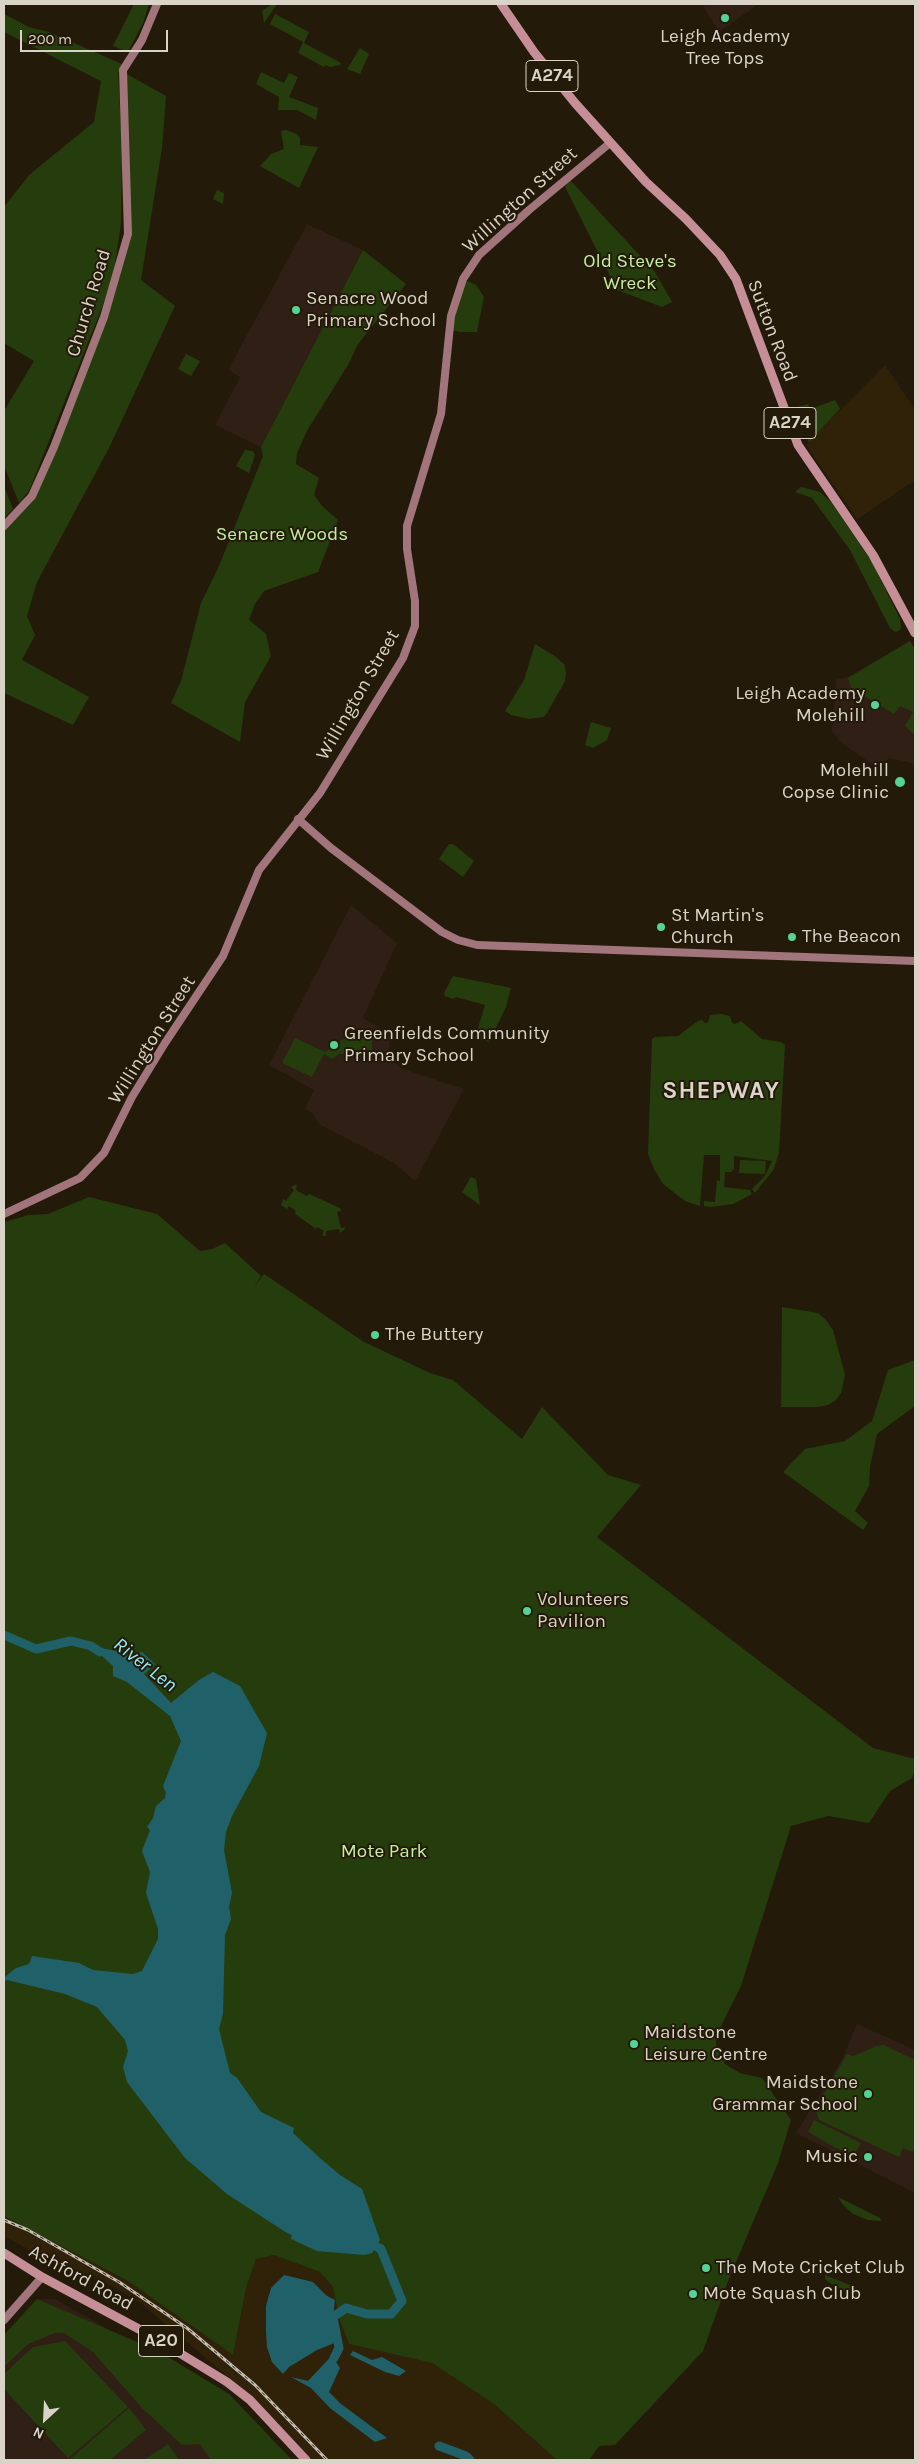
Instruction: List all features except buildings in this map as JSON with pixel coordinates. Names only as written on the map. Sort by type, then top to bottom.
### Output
[{"type":"main road","name":"A274","points":[[501,4],[552,75],[610,143]]},
{"type":"main road","name":"Sutton Road","points":[[610,143],[646,182],[700,232],[720,255],[736,279],[798,445],[873,555],[915,633]]},
{"type":"main road","name":"Ashford Road","points":[[4,2253],[42,2277],[150,2335],[227,2382],[250,2400],[306,2460]]},
{"type":"street","name":"Church Road","points":[[4,526],[32,496],[54,447],[104,317],[128,234],[123,70],[142,40],[157,4]]},
{"type":"street","name":"Willington Street","points":[[4,1214],[80,1178],[104,1153],[136,1090],[223,956],[259,870],[320,793],[403,658],[415,626],[415,601],[407,549],[407,526],[441,414],[451,316],[463,278],[479,256],[528,210],[610,143]]},
{"type":"street","points":[[298,819],[331,848],[442,932],[458,940],[477,945],[915,961]]},
{"type":"street","points":[[4,2320],[42,2277]]},
{"type":"shaded area","name":"Leigh Academy Tree Tops","points":[[702,4],[759,4],[719,32]]},
{"type":"shaded area","name":"Senacre Wood Primary School","points":[[307,224],[363,250],[261,447],[215,425],[240,377],[228,370]]},
{"type":"shaded area","points":[[885,365],[915,410],[915,480],[857,519],[806,445]]},
{"type":"shaded area","name":"Leigh Academy Molehill","points":[[910,641],[915,650],[915,764],[889,758],[878,768],[841,743],[832,731],[836,679],[848,677]]},
{"type":"shaded area","name":"Greenfields Community Primary School","points":[[351,905],[397,943],[363,1018],[391,1034],[388,1055],[400,1068],[464,1089],[417,1178],[414,1180],[394,1163],[317,1123],[314,1114],[305,1109],[314,1090],[269,1065]]},
{"type":"shaded area","name":"Maidstone Grammar School","points":[[857,2024],[915,2050],[915,2193],[796,2133],[842,2059]]},
{"type":"shaded area","points":[[4,2216],[128,2281],[233,2355],[246,2288],[256,2259],[274,2255],[320,2272],[333,2287],[339,2318],[349,2344],[432,2363],[494,2404],[557,2460],[309,2460],[260,2404],[142,2304],[93,2275],[87,2281],[4,2236]]},
{"type":"shaded area","points":[[37,2299],[55,2299],[161,2359],[276,2460],[4,2460],[4,2335]]},
{"type":"green space","points":[[134,4],[149,4],[143,23],[128,52],[113,46]]},
{"type":"green space","points":[[272,4],[277,4],[264,23],[262,11]]},
{"type":"green space","points":[[4,14],[29,27],[49,32],[124,65],[118,73],[122,145],[121,223],[114,272],[101,310],[29,491],[19,503],[4,465],[4,411],[34,361],[4,343],[4,207],[29,175],[94,122],[101,81],[4,32]]},
{"type":"green space","points":[[275,14],[309,32],[304,43],[341,63],[340,65],[330,67],[326,65],[324,67],[298,53],[303,42],[270,24]]},
{"type":"green space","points":[[360,48],[369,54],[360,74],[347,69]]},
{"type":"green space","points":[[261,72],[284,83],[289,73],[298,77],[289,97],[318,108],[316,120],[297,110],[278,110],[279,97],[256,84]]},
{"type":"green space","points":[[125,73],[166,96],[162,148],[141,280],[175,306],[109,448],[37,582],[27,616],[35,635],[22,660],[89,697],[73,725],[4,693],[4,532],[33,500],[98,343],[130,238]]},
{"type":"green space","points":[[286,130],[297,134],[300,138],[300,145],[318,147],[299,188],[260,166],[271,154],[284,149],[281,131]]},
{"type":"green space","name":"Old Steve's Wreck","points":[[569,179],[655,272],[672,302],[662,307],[617,290],[565,187]]},
{"type":"green space","points":[[217,190],[224,193],[223,204],[213,199]]},
{"type":"green space","name":"Senacre Woods","points":[[363,250],[406,284],[358,344],[348,365],[308,429],[297,453],[296,464],[319,478],[314,495],[322,506],[338,520],[318,572],[264,591],[255,604],[249,620],[266,634],[271,656],[245,702],[240,742],[171,703],[181,681],[201,603],[219,566],[263,456],[261,447]]},
{"type":"green space","points":[[463,279],[476,285],[484,297],[477,332],[459,332],[449,329]]},
{"type":"green space","points":[[186,354],[200,361],[191,376],[178,369]]},
{"type":"green space","points":[[835,400],[840,409],[809,442],[794,408],[808,404],[811,413],[815,413],[813,408]]},
{"type":"green space","points":[[245,450],[253,451],[255,455],[249,473],[236,466]]},
{"type":"green space","points":[[4,486],[13,509],[4,518]]},
{"type":"green space","points":[[801,487],[820,492],[831,502],[872,562],[900,619],[901,628],[899,631],[895,632],[890,628],[850,550],[812,498],[795,492]]},
{"type":"green space","points":[[910,641],[915,650],[915,735],[905,726],[913,712],[900,706],[894,714],[851,688],[848,678]]},
{"type":"green space","points":[[535,644],[564,664],[566,672],[565,681],[547,713],[543,717],[529,719],[511,715],[505,711],[524,680]]},
{"type":"green space","points":[[591,722],[611,728],[607,740],[593,748],[585,745]]},
{"type":"green space","points":[[449,844],[453,844],[474,861],[463,877],[439,859]]},
{"type":"green space","points":[[453,976],[511,988],[506,1007],[489,1042],[475,1038],[485,1005],[445,996],[444,993]]},
{"type":"green space","points":[[721,1014],[730,1016],[732,1023],[735,1024],[741,1021],[762,1039],[781,1042],[785,1045],[779,1152],[774,1169],[755,1193],[752,1189],[765,1176],[772,1161],[734,1156],[734,1169],[731,1172],[725,1172],[724,1187],[750,1190],[752,1194],[733,1204],[711,1207],[704,1206],[704,1201],[715,1202],[717,1181],[720,1181],[720,1155],[704,1155],[700,1206],[685,1201],[663,1184],[648,1154],[652,1039],[655,1037],[678,1036],[698,1021],[702,1020],[705,1023],[708,1022],[710,1015]]},
{"type":"green space","points":[[295,1038],[325,1052],[345,1038],[372,1038],[372,1054],[339,1054],[332,1059],[324,1054],[312,1077],[282,1063]]},
{"type":"green space","points":[[740,1160],[766,1161],[765,1174],[739,1173]]},
{"type":"green space","points":[[471,1177],[476,1179],[480,1205],[462,1192]]},
{"type":"green space","points":[[297,1185],[296,1190],[307,1196],[309,1194],[340,1208],[341,1211],[337,1212],[341,1228],[345,1227],[344,1230],[340,1233],[339,1229],[326,1231],[326,1236],[324,1236],[322,1235],[324,1231],[317,1227],[316,1229],[295,1214],[296,1211],[289,1206],[287,1209],[281,1205],[283,1199],[286,1201],[294,1190],[291,1187]]},
{"type":"green space","name":"Mote Park","points":[[89,1197],[157,1214],[200,1251],[212,1249],[225,1243],[261,1276],[254,1287],[264,1274],[364,1342],[430,1373],[453,1380],[522,1439],[542,1407],[608,1475],[641,1485],[597,1537],[873,1748],[915,1759],[915,1769],[912,1778],[890,1791],[869,1823],[828,1816],[791,1826],[741,1986],[716,2036],[716,2044],[725,2064],[740,2073],[762,2078],[791,2120],[778,2163],[728,2281],[703,2351],[615,2445],[599,2446],[589,2460],[557,2460],[494,2404],[432,2363],[349,2344],[339,2318],[333,2287],[320,2272],[274,2255],[256,2259],[246,2288],[233,2355],[128,2281],[4,2216],[4,1222],[29,1215],[48,1214]]},
{"type":"green space","points":[[782,1307],[818,1313],[833,1330],[845,1375],[841,1393],[836,1400],[828,1405],[818,1407],[781,1407]]},
{"type":"green space","points":[[915,1360],[915,1406],[877,1434],[870,1467],[869,1486],[855,1511],[868,1523],[863,1530],[783,1472],[805,1449],[845,1441],[872,1421],[888,1370]]},
{"type":"green space","name":"Maidstone Grammar School","points":[[884,2045],[915,2060],[915,2147],[913,2152],[903,2148],[899,2157],[819,2120],[815,2109],[847,2054],[853,2056]]},
{"type":"green space","points":[[814,2120],[861,2143],[854,2155],[836,2148],[808,2132]]},
{"type":"green space","points":[[838,2197],[880,2218],[881,2221],[868,2220],[853,2214],[843,2205]]},
{"type":"green space","points":[[825,2275],[850,2285],[860,2296],[837,2288],[825,2279]]},
{"type":"green space","points":[[37,2299],[158,2351],[229,2394],[292,2460],[211,2460],[200,2444],[182,2445],[142,2408],[93,2352],[64,2333],[55,2333],[28,2344],[4,2367],[4,2335]]},
{"type":"green space","points":[[65,2341],[128,2407],[68,2458],[4,2389],[4,2374],[33,2347]]},
{"type":"green space","points":[[129,2408],[146,2430],[110,2460],[69,2460]]},
{"type":"green space","points":[[168,2444],[179,2460],[144,2460]]},
{"type":"water","points":[[91,1646],[132,1654],[142,1652],[155,1664],[144,1674],[171,1703],[199,1680],[213,1672],[240,1686],[267,1733],[259,1766],[232,1816],[226,1832],[224,1850],[232,1893],[229,1907],[231,1919],[225,1935],[223,2013],[219,2029],[230,2073],[237,2078],[261,2112],[294,2128],[293,2133],[320,2158],[340,2175],[362,2189],[380,2240],[372,2253],[365,2255],[317,2251],[291,2239],[292,2235],[227,2194],[185,2158],[127,2082],[123,2067],[128,2051],[125,2040],[97,2007],[65,1994],[7,1980],[4,1981],[4,1978],[16,1968],[29,1964],[32,1956],[79,1963],[93,1970],[133,1974],[142,1971],[158,1939],[158,1929],[146,1893],[150,1872],[142,1851],[150,1830],[147,1827],[153,1818],[156,1806],[165,1798],[166,1793],[163,1786],[181,1741],[170,1716],[127,1682],[113,1676],[113,1666]]},
{"type":"water","points":[[284,2275],[313,2282],[327,2296],[335,2300],[333,2317],[336,2334],[339,2338],[337,2342],[317,2350],[289,2367],[283,2374],[272,2362],[267,2347],[266,2306],[271,2288]]},
{"type":"water","points":[[339,2348],[342,2350],[334,2359],[340,2368],[329,2392],[341,2404],[387,2438],[375,2442],[330,2408],[311,2388],[291,2377],[308,2381]]},
{"type":"water","points":[[353,2351],[372,2360],[382,2357],[406,2371],[399,2376],[385,2372],[350,2355]]},
{"type":"waterway","name":"River Len","points":[[4,1635],[36,1649],[71,1641],[91,1646],[100,1652]]},
{"type":"waterway","name":"River Len","points":[[334,2358],[339,2348],[333,2317],[346,2308],[367,2314],[391,2314],[402,2301],[381,2249],[377,2247]]},
{"type":"waterway","name":"River Len","points":[[439,2446],[466,2456],[470,2460]]},
{"type":"railway","points":[[4,2220],[28,2230],[119,2282],[187,2328],[255,2385],[327,2460]]},
{"type":"place","name":"Leigh Academy Tree Tops","points":[[725,18]]},
{"type":"place","name":"Senacre Wood Primary School","points":[[296,310]]},
{"type":"place","name":"Leigh Academy Molehill","points":[[875,705]]},
{"type":"place","name":"Molehill Copse Clinic","points":[[900,782]]},
{"type":"place","name":"St Martin's Church","points":[[661,927]]},
{"type":"place","name":"The Beacon","points":[[792,937]]},
{"type":"place","name":"Greenfields Community Primary School","points":[[334,1045]]},
{"type":"place","name":"The Buttery","points":[[375,1335]]},
{"type":"place","name":"Volunteers Pavilion","points":[[527,1611]]},
{"type":"place","name":"Maidstone Leisure Centre","points":[[634,2044]]},
{"type":"place","name":"Maidstone Grammar School","points":[[868,2094]]},
{"type":"place","name":"Music","points":[[868,2157]]},
{"type":"place","name":"The Mote Cricket Club","points":[[706,2268]]},
{"type":"place","name":"Mote Squash Club","points":[[693,2294]]},
{"type":"district","name":"SHEPWAY","points":[[721,1091]]}]
